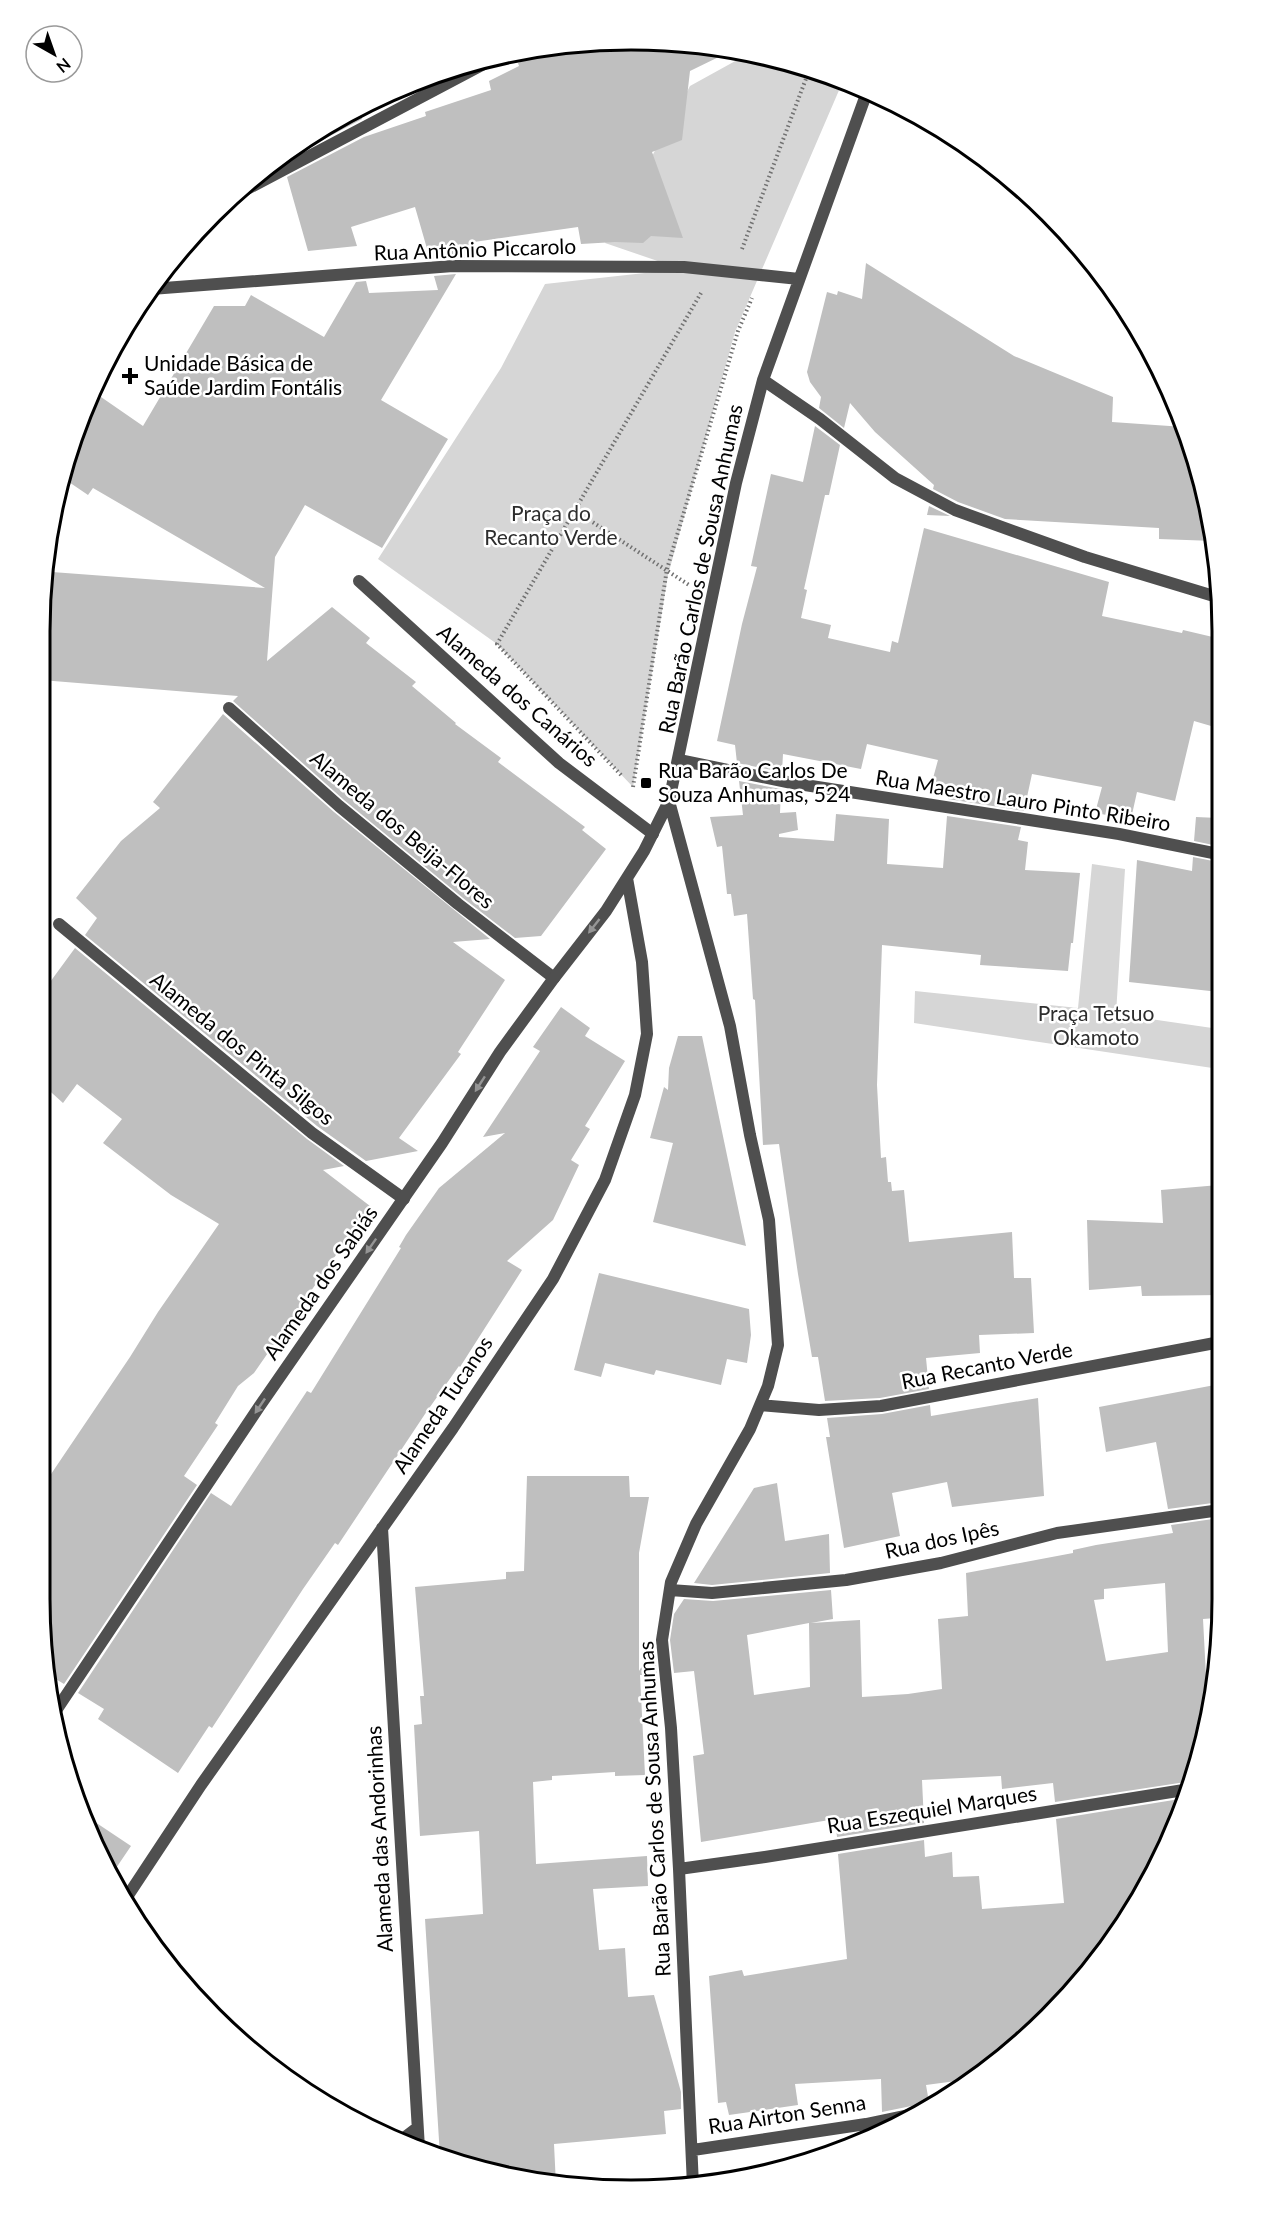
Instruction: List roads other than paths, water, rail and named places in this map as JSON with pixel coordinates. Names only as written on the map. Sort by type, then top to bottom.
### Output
[{"type":"street","points":[[265,180],[467,73]]},
{"type":"street","name":"Rua Barão Carlos de Sousa Anhumas","points":[[693,2176],[679,1869],[662,1640],[671,1582],[696,1524],[750,1429],[768,1386],[778,1345],[769,1220],[750,1135],[730,1026],[669,801],[736,483],[763,380],[864,99]]},
{"type":"street","name":"Rua Antônio Piccarolo","points":[[162,288],[453,266],[684,267],[799,279]]},
{"type":"street","points":[[763,380],[820,419],[895,478],[955,510],[1085,557],[1210,595]]},
{"type":"street","name":"Alameda dos Canários","points":[[359,581],[558,763],[653,834]]},
{"type":"street","name":"Alameda dos Beija-Flores","points":[[229,708],[339,806],[458,904],[554,978]]},
{"type":"street","name":"Rua Maestro Lauro Pinto Ribeiro","points":[[679,760],[792,783],[1119,834],[1212,853]]},
{"type":"street","name":"Alameda dos Sabiás","points":[[60,1705],[252,1417],[404,1198],[500,1052],[606,911],[653,834],[669,801]]},
{"type":"street","name":"Alameda Tucanos","points":[[130,1893],[208,1776],[553,1279],[605,1180],[635,1095],[647,1034],[642,962],[627,878]]},
{"type":"street","name":"Alameda dos Pinta Silgos","points":[[59,924],[312,1133],[404,1198]]},
{"type":"street","name":"Rua Recanto Verde","points":[[760,1405],[819,1410],[881,1406],[1212,1344]]},
{"type":"street","name":"Rua dos Ipês","points":[[670,1590],[712,1593],[846,1580],[941,1563],[1057,1533],[1212,1511]]},
{"type":"street","name":"Alameda das Andorinhas","points":[[382,1528],[418,2139]]},
{"type":"street","name":"Rua Eszequiel Marques","points":[[679,1869],[777,1856],[1179,1791]]},
{"type":"street","name":"Rua Airton Senna","points":[[693,2150],[888,2119]]},
{"type":"street","points":[[407,2135],[417,2128]]},
{"type":"place","name":"Unidade Básica de Saúde Jardim Fontális","points":[[130,376]]},
{"type":"place","name":"Rua Barão Carlos De Souza Anhumas, 524","points":[[646,783]]},
{"type":"park label","name":"Praça do Recanto Verde","points":[[551,526]]},
{"type":"park label","name":"Praça Tetsuo Okamoto","points":[[1096,1026]]}]
